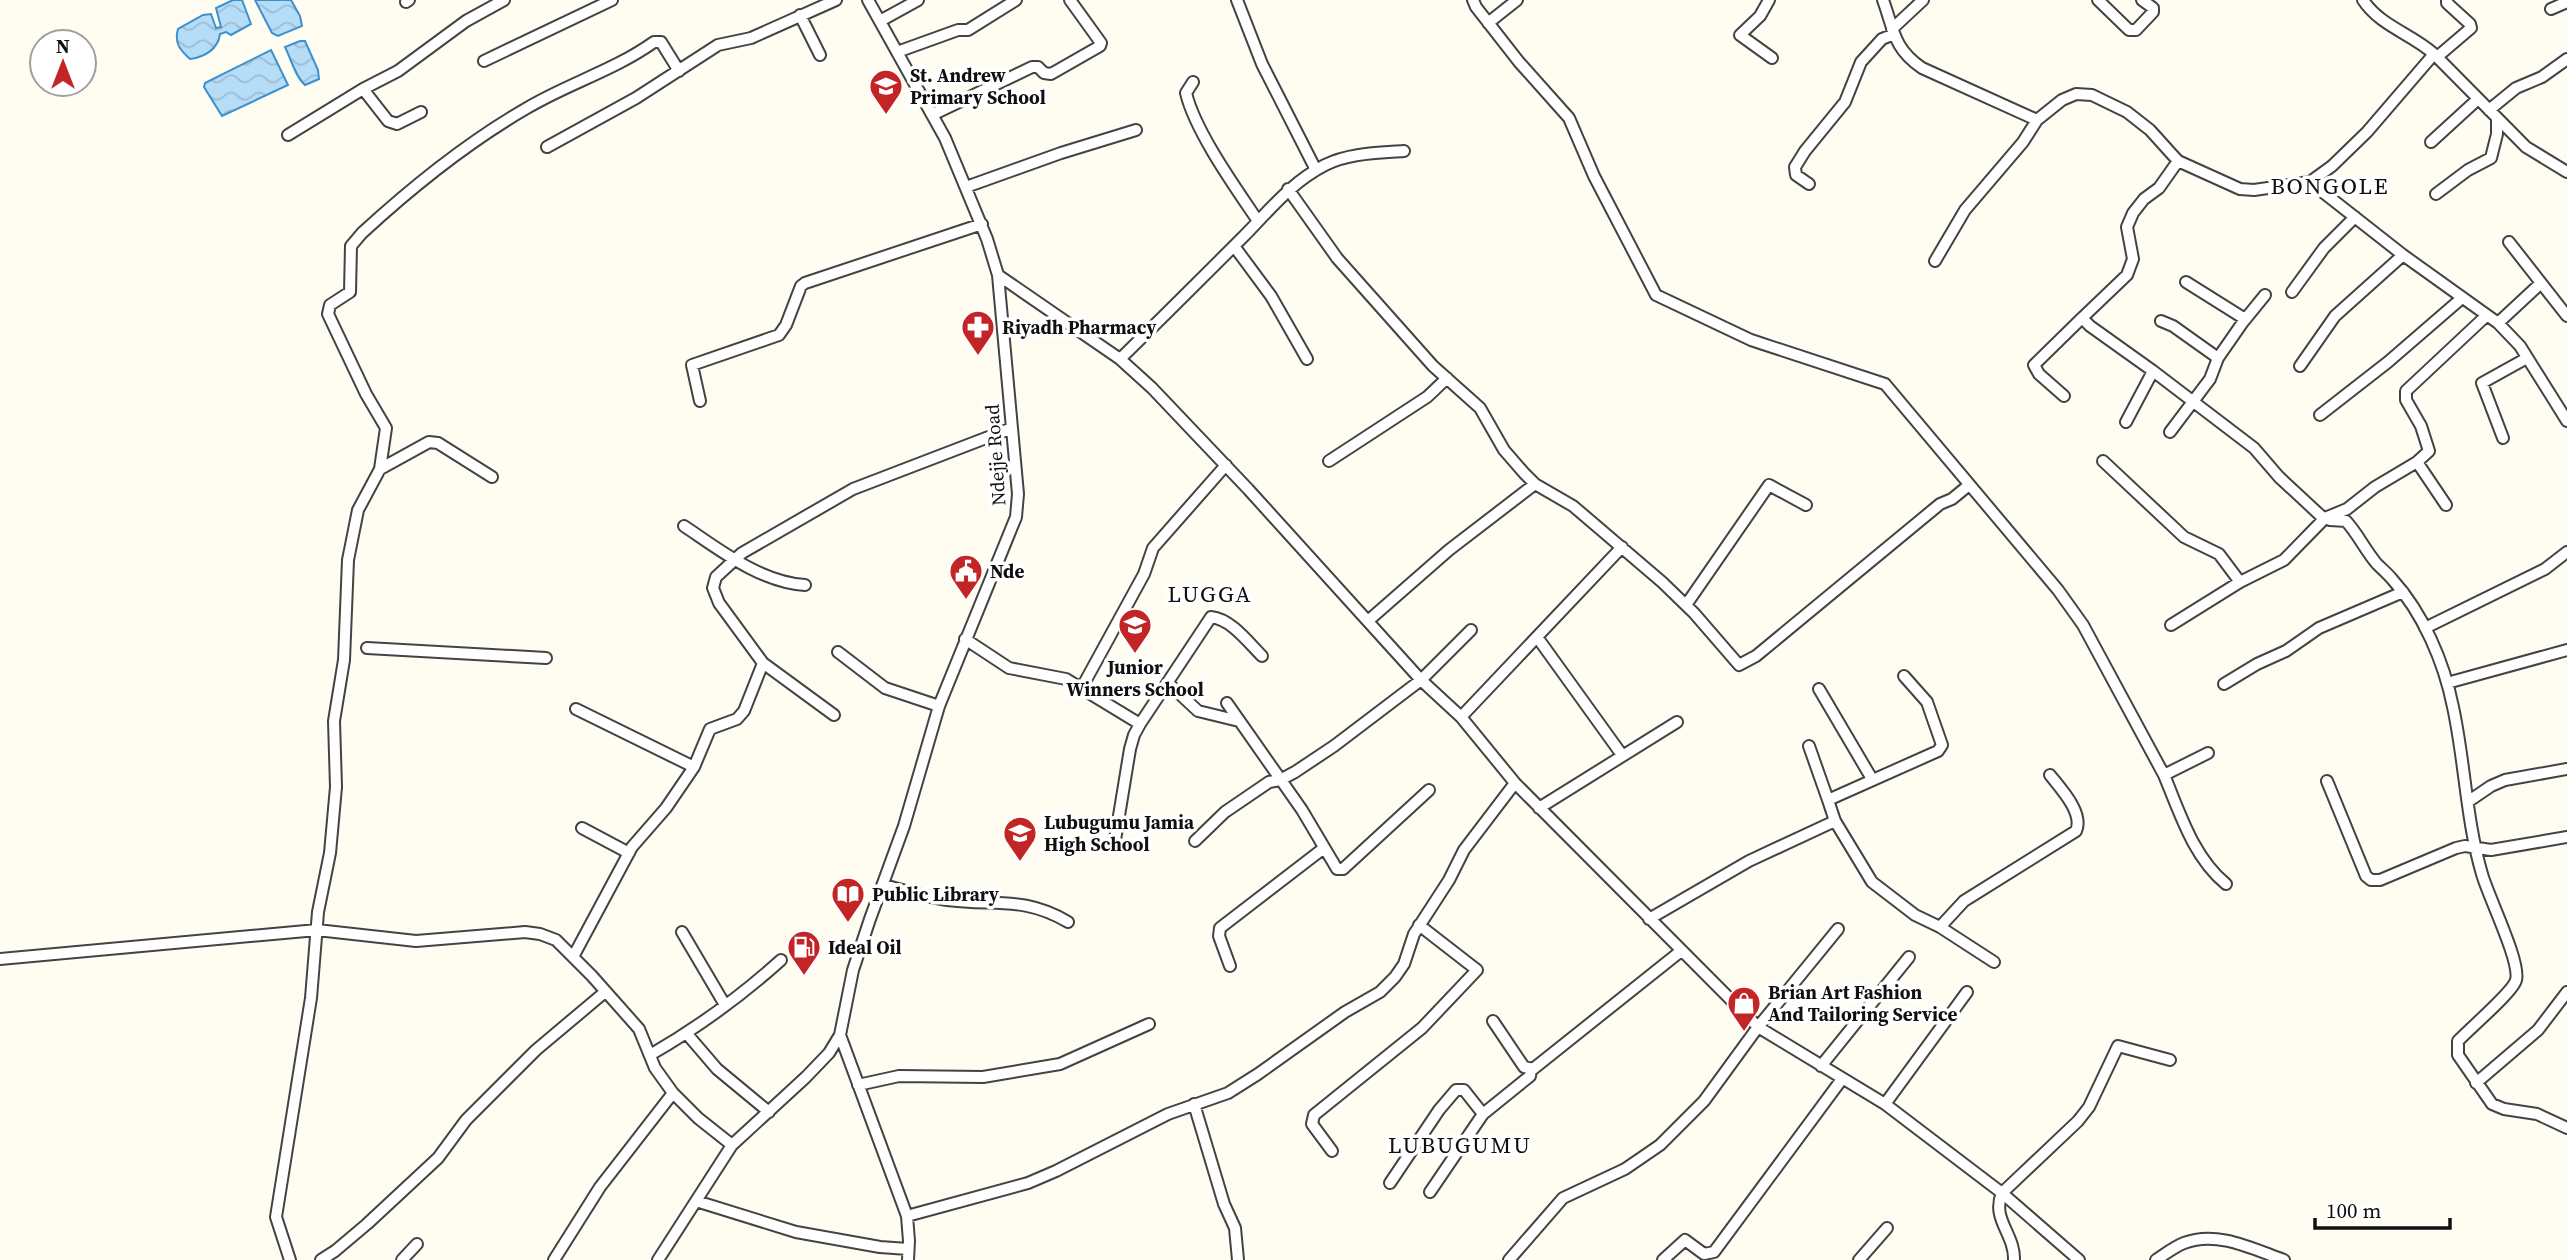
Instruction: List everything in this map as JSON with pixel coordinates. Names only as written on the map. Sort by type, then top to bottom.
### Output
[{"type":"street","points":[[288,135],[398,71],[460,25],[504,0]]},
{"type":"street","points":[[484,61],[612,0]]},
{"type":"street","points":[[547,147],[679,71],[718,45],[751,38],[836,0]]},
{"type":"street","name":"Ndejje Road","points":[[841,1035],[853,970],[904,826],[939,706],[1016,517],[1018,494],[998,275],[982,223],[933,115],[868,0]]},
{"type":"street","points":[[880,21],[918,0]]},
{"type":"street","points":[[897,52],[958,30],[968,30],[1017,0]]},
{"type":"street","points":[[933,115],[1032,68],[1038,68],[1044,74],[1051,74],[1100,47],[1101,43],[1070,0]]},
{"type":"street","points":[[1237,0],[1262,64],[1316,170]]},
{"type":"street","points":[[1473,0],[1519,62],[1569,118],[1594,176],[1656,295],[1751,340],[1885,384],[2006,526],[2059,590],[2083,625],[2164,775],[2193,843],[2214,874],[2226,884]]},
{"type":"street","points":[[1488,23],[1517,0]]},
{"type":"street","points":[[1769,0],[1760,16],[1740,35],[1772,58]]},
{"type":"street","points":[[1883,0],[1898,47],[1907,58],[1922,68],[2037,120]]},
{"type":"street","points":[[1809,184],[1796,175],[1795,167],[1845,102],[1858,68],[1867,54],[1893,32],[1923,0]]},
{"type":"street","points":[[2098,0],[2129,30],[2136,30],[2153,12],[2153,8],[2142,0]]},
{"type":"street","points":[[2363,0],[2368,8],[2396,30],[2425,46],[2526,147],[2567,172]]},
{"type":"street","points":[[1935,261],[1965,210],[2023,142],[2037,120],[2062,100],[2076,94],[2092,95],[2127,112],[2150,130],[2178,161],[2239,189],[2254,190],[2310,182],[2332,166],[2367,132],[2436,56],[2471,28],[2447,0]]},
{"type":"street","points":[[2551,9],[2567,2]]},
{"type":"street","points":[[800,15],[820,55]]},
{"type":"street","points":[[290,1260],[275,1217],[311,998],[317,930],[330,853],[336,787],[334,720],[344,660],[348,559],[359,510],[380,469],[386,428],[366,394],[328,314],[330,305],[350,292],[351,252],[354,242],[370,225],[464,149],[537,102],[617,66],[658,41],[679,71]]},
{"type":"street","points":[[2489,110],[2516,88],[2542,77],[2567,59]]},
{"type":"street","points":[[1193,82],[1185,93],[1189,103],[1211,147],[1258,221]]},
{"type":"street","points":[[363,89],[388,121],[397,124],[421,113]]},
{"type":"street","points":[[2431,142],[2478,99]]},
{"type":"street","points":[[2436,194],[2468,170],[2491,158],[2497,134],[2497,120]]},
{"type":"street","points":[[966,187],[1136,130]]},
{"type":"street","points":[[1120,359],[1288,189],[1316,170],[1348,157],[1404,151]]},
{"type":"street","points":[[2064,396],[2039,374],[2034,365],[2127,275],[2133,259],[2127,227],[2133,213],[2144,199],[2159,188],[2178,161]]},
{"type":"street","points":[[2310,182],[2403,255],[2498,323],[2527,358],[2567,421]]},
{"type":"street","points":[[1288,189],[1337,258],[1433,366],[1480,408],[1504,450],[1535,484],[1573,506],[1686,604],[1735,663],[1744,664],[1940,504],[1952,499],[1969,485]]},
{"type":"street","points":[[2292,292],[2325,248],[2355,217]]},
{"type":"street","points":[[700,401],[692,365],[779,335],[804,283],[982,223]]},
{"type":"street","points":[[2509,242],[2567,316]]},
{"type":"street","points":[[1234,246],[1271,296],[1307,359]]},
{"type":"street","points":[[2300,366],[2335,316],[2403,255]]},
{"type":"street","points":[[998,275],[1120,359],[1152,388],[1369,620],[1421,680],[1461,717],[1515,783],[1758,1027],[1885,1104],[2002,1193],[2079,1260]]},
{"type":"street","points":[[2186,282],[2245,319]]},
{"type":"street","points":[[2498,323],[2541,283]]},
{"type":"street","points":[[2169,432],[2210,379],[2218,358],[2265,295]]},
{"type":"street","points":[[2320,415],[2388,362],[2462,298]]},
{"type":"street","points":[[2171,625],[2240,582],[2284,560],[2325,518],[2347,509],[2429,451],[2421,426],[2406,400],[2406,391],[2486,316]]},
{"type":"street","points":[[2082,318],[2255,448],[2279,477],[2325,518],[2346,521],[2376,563],[2403,592],[2426,628],[2453,705],[2475,848],[2490,898],[2509,943],[2517,975],[2516,982],[2458,1041],[2458,1055],[2491,1104],[2504,1109],[2537,1114],[2567,1129]]},
{"type":"street","points":[[2161,321],[2218,358]]},
{"type":"street","points":[[2503,438],[2482,383],[2527,358]]},
{"type":"street","points":[[2126,422],[2153,371]]},
{"type":"street","points":[[1329,461],[1427,397],[1447,378]]},
{"type":"street","points":[[834,715],[763,663],[745,641],[715,594],[713,582],[716,577],[734,559],[853,489],[1012,428]]},
{"type":"street","points":[[380,469],[429,442],[438,443],[492,477]]},
{"type":"street","points":[[2104,461],[2184,537],[2219,554],[2240,582]]},
{"type":"street","points":[[2417,462],[2446,505]]},
{"type":"street","points":[[1082,689],[1144,574],[1153,548],[1226,466]]},
{"type":"street","points":[[1369,620],[1459,542],[1535,484]]},
{"type":"street","points":[[1686,604],[1769,485],[1807,505]]},
{"type":"street","points":[[684,526],[734,559],[780,581],[804,585]]},
{"type":"street","points":[[1461,717],[1622,547]]},
{"type":"street","points":[[2426,628],[2545,569],[2567,552]]},
{"type":"street","points":[[2224,684],[2257,664],[2286,651],[2319,628],[2403,592]]},
{"type":"street","points":[[1115,840],[1130,748],[1140,723],[1211,617],[1232,627],[1262,656]]},
{"type":"street","points":[[1195,841],[1225,812],[1269,782],[1280,780],[1334,746],[1421,680],[1471,630]]},
{"type":"street","points":[[1536,637],[1622,755]]},
{"type":"street","points":[[965,639],[1009,668],[1063,678],[1140,723]]},
{"type":"street","points":[[367,648],[546,658]]},
{"type":"street","points":[[2447,683],[2567,650]]},
{"type":"street","points":[[838,652],[884,688],[939,706]]},
{"type":"street","points":[[573,957],[629,853],[666,808],[694,767],[710,729],[737,719],[748,704],[763,663]]},
{"type":"street","points":[[1828,800],[1938,751],[1942,745],[1927,702],[1904,676]]},
{"type":"street","points":[[1168,683],[1198,711],[1239,721]]},
{"type":"street","points":[[1819,690],[1872,779]]},
{"type":"street","points":[[1227,704],[1303,810],[1338,869],[1343,869],[1429,790]]},
{"type":"street","points":[[576,709],[694,767]]},
{"type":"street","points":[[1539,808],[1677,722]]},
{"type":"street","points":[[1809,746],[1835,821],[1872,882],[1915,915],[1940,927],[1994,961]]},
{"type":"street","points":[[2164,775],[2208,754]]},
{"type":"street","points":[[2469,801],[2505,780],[2567,769]]},
{"type":"street","points":[[1940,927],[1964,901],[2073,835],[2078,829],[2076,814],[2070,801],[2050,775]]},
{"type":"street","points":[[2327,781],[2366,876],[2371,880],[2381,880],[2456,848],[2491,850],[2567,836]]},
{"type":"street","points":[[906,1216],[1028,1183],[1194,1104],[1228,1093],[1345,1012],[1380,992],[1404,964],[1414,933],[1449,880],[1464,850],[1515,783]]},
{"type":"street","points":[[1649,919],[1749,861],[1835,821]]},
{"type":"street","points":[[582,828],[629,853]]},
{"type":"street","points":[[1230,966],[1219,936],[1220,928],[1324,848]]},
{"type":"street","points":[[884,885],[949,900],[1033,905],[1068,922]]},
{"type":"street","points":[[1332,1152],[1312,1124],[1314,1115],[1422,1028],[1477,970],[1419,925]]},
{"type":"street","points":[[1508,1260],[1563,1198],[1625,1169],[1660,1145],[1704,1101],[1758,1027],[1838,929]]},
{"type":"street","points":[[0,959],[317,930],[416,941],[540,933],[556,940],[639,1029],[655,1068],[673,1093],[698,1118],[732,1145]]},
{"type":"street","points":[[682,932],[725,1005]]},
{"type":"street","points":[[1430,1192],[1483,1114],[1530,1076],[1531,1070],[1681,951]]},
{"type":"street","points":[[1821,1066],[1909,957]]},
{"type":"street","points":[[650,1055],[687,1034],[781,960]]},
{"type":"street","points":[[321,1260],[335,1251],[428,1167],[466,1120],[536,1050],[605,992]]},
{"type":"street","points":[[1885,1104],[1967,992]]},
{"type":"street","points":[[2476,1083],[2538,1030],[2567,992]]},
{"type":"street","points":[[1493,1021],[1524,1067],[1531,1070]]},
{"type":"street","points":[[858,1086],[899,1076],[974,1077],[1060,1064],[1149,1024]]},
{"type":"street","points":[[687,1034],[717,1069],[769,1112]]},
{"type":"street","points":[[696,1201],[796,1232],[908,1254],[906,1216],[841,1035]]},
{"type":"street","points":[[658,1260],[732,1145],[829,1053],[841,1035]]},
{"type":"street","points":[[2014,1260],[2012,1245],[1998,1210],[2002,1193],[2060,1140],[2089,1107],[2118,1046],[2170,1060]]},
{"type":"street","points":[[1663,1260],[1685,1240],[1704,1254],[1714,1252],[1842,1079]]},
{"type":"street","points":[[1390,1183],[1439,1110],[1456,1090],[1464,1090],[1483,1114]]},
{"type":"street","points":[[554,1260],[600,1187],[673,1093]]},
{"type":"street","points":[[1194,1104],[1224,1204],[1235,1228],[1238,1260]]},
{"type":"street","points":[[1859,1260],[1887,1228]]},
{"type":"street","points":[[2156,1260],[2182,1244],[2211,1240],[2228,1240],[2284,1260]]},
{"type":"street","points":[[402,1260],[417,1244]]},
{"type":"water","points":[[233,0],[242,0],[251,24],[231,35],[226,32],[220,34],[217,44],[210,51],[190,59],[179,46],[178,29],[203,15],[211,14],[216,28],[221,27],[216,8]]},
{"type":"water","points":[[255,0],[291,0],[302,26],[278,36],[272,33]]},
{"type":"water","points":[[305,41],[318,70],[319,79],[305,85],[285,47]]},
{"type":"water","points":[[271,50],[288,85],[222,116],[204,87],[205,83]]},
{"type":"place","name":"St. Andrew Primary School","points":[[886,116]]},
{"type":"place","name":"Riyadh Pharmacy","points":[[978,357]]},
{"type":"place","name":"Nde","points":[[966,601]]},
{"type":"place","name":"Junior Winners School","points":[[1135,655]]},
{"type":"place","name":"Lubugumu Jamia High School","points":[[1020,863]]},
{"type":"place","name":"Public Library","points":[[848,924]]},
{"type":"place","name":"Ideal Oil","points":[[804,977]]},
{"type":"place","name":"Brian Art Fashion And Tailoring Service","points":[[1744,1033]]},
{"type":"district","name":"BONGOLE","points":[[2330,186]]},
{"type":"district","name":"LUGGA","points":[[1210,594]]},
{"type":"district","name":"LUBUGUMU","points":[[1460,1145]]}]
